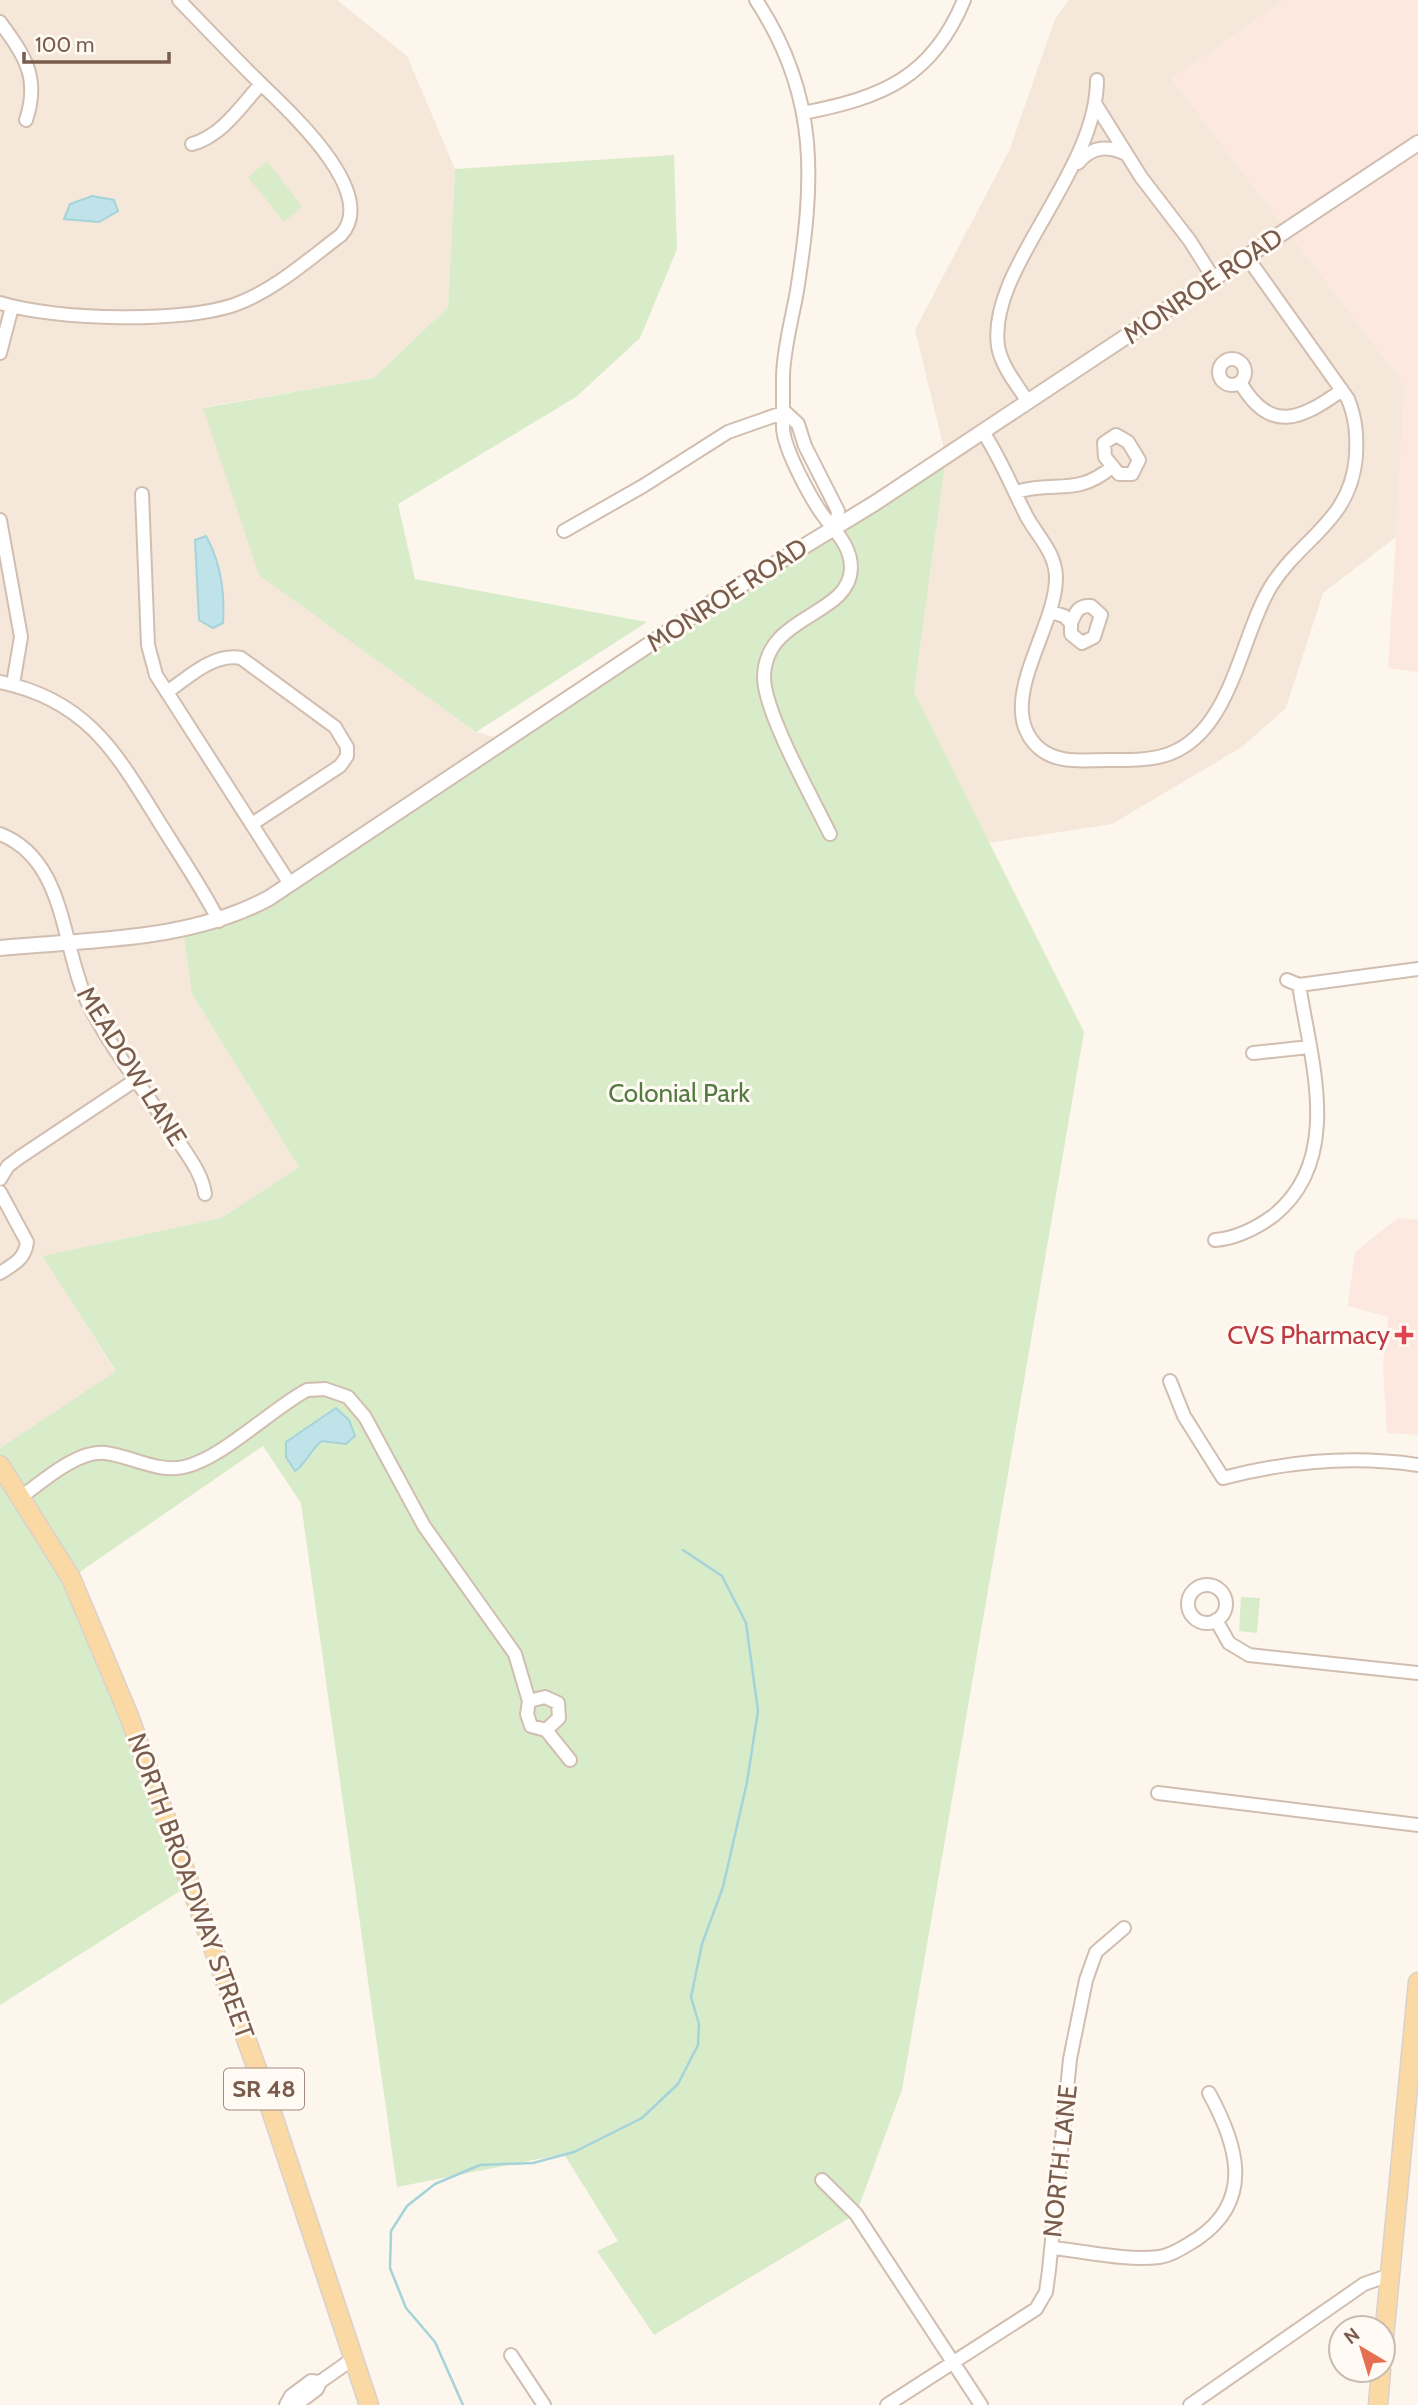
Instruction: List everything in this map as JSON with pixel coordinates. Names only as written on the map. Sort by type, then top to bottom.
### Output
[{"type":"main road","name":"NORTH BROADWAY STREET","points":[[0,1465],[71,1578],[130,1717],[253,2056],[369,2405]]},
{"type":"main road","points":[[1386,2314],[1418,1982]]},
{"type":"main road","points":[[1378,2405],[1380,2384]]},
{"type":"street","points":[[0,352],[6,305],[52,313],[148,316],[197,314],[245,300],[294,270],[341,234],[349,224],[350,204],[333,164],[315,139],[179,0]]},
{"type":"street","points":[[756,0],[788,61],[803,113],[809,153],[810,204],[783,375],[785,412],[797,424],[819,476],[838,511],[836,527],[850,558],[849,580],[835,598],[803,618],[776,641],[767,660],[764,681],[771,708],[830,834]]},
{"type":"street","points":[[803,113],[867,98],[906,78],[938,48],[964,0]]},
{"type":"street","points":[[0,22],[22,55],[30,73],[34,96],[26,120]]},
{"type":"street","points":[[1028,402],[1000,356],[997,343],[1000,318],[1015,273],[1071,171],[1096,105],[1097,80]]},
{"type":"street","points":[[192,144],[206,140],[218,131],[261,84]]},
{"type":"street","points":[[1096,105],[1125,153],[1214,279]]},
{"type":"street","name":"MONROE ROAD","points":[[0,948],[167,931],[219,921],[244,912],[701,610],[983,432],[1418,144]]},
{"type":"street","points":[[1071,171],[1085,155],[1098,148],[1125,153]]},
{"type":"street","points":[[983,432],[1053,560],[1056,590],[1021,701],[1023,722],[1037,746],[1048,754],[1069,760],[1134,760],[1169,754],[1194,740],[1216,712],[1272,585],[1326,526],[1347,497],[1354,469],[1356,426],[1342,390],[1247,257]]},
{"type":"street","points":[[1240,382],[1262,410],[1289,418],[1310,411],[1342,390]]},
{"type":"street","points":[[564,531],[643,486],[728,432],[785,412]]},
{"type":"street","points":[[1016,492],[1044,486],[1081,486],[1112,467]]},
{"type":"street","points":[[142,494],[148,645],[156,676],[290,884]]},
{"type":"street","points":[[0,520],[21,637],[7,683],[63,704],[97,731],[132,778],[219,921]]},
{"type":"street","points":[[1051,612],[1064,616],[1072,623]]},
{"type":"street","points":[[167,692],[215,660],[229,655],[241,657],[335,727],[343,737],[347,756],[340,766],[252,824]]},
{"type":"street","name":"MEADOW LANE","points":[[0,834],[26,850],[45,872],[54,892],[67,942],[91,1010],[187,1155],[202,1181],[205,1194]]},
{"type":"street","points":[[1287,980],[1299,985],[1418,969]]},
{"type":"street","points":[[1214,1240],[1241,1235],[1284,1207],[1303,1184],[1314,1157],[1318,1128],[1299,985]]},
{"type":"street","points":[[1253,1053],[1309,1047]]},
{"type":"street","points":[[0,1179],[8,1166],[20,1157],[137,1079]]},
{"type":"street","points":[[0,1192],[27,1242],[20,1260],[0,1273]]},
{"type":"street","points":[[1170,1381],[1184,1416],[1223,1478],[1305,1461],[1343,1459],[1418,1465]]},
{"type":"street","points":[[21,1497],[79,1459],[92,1455],[103,1453],[165,1468],[183,1467],[208,1457],[307,1390],[325,1389],[348,1397],[365,1417],[424,1526],[515,1654],[529,1701],[527,1714],[531,1726],[546,1730],[570,1760]]},
{"type":"street","points":[[1216,1620],[1229,1643],[1248,1655],[1418,1673]]},
{"type":"street","points":[[529,1701],[545,1697],[558,1703],[559,1718],[546,1730]]},
{"type":"street","points":[[1158,1793],[1418,1825]]},
{"type":"street","name":"NORTH LANE","points":[[887,2405],[1036,2309],[1046,2292],[1070,2059],[1086,1980],[1096,1952],[1124,1928]]},
{"type":"street","points":[[1052,2248],[1162,2257],[1182,2248],[1218,2223],[1229,2204],[1235,2153],[1229,2132],[1209,2093]]},
{"type":"street","points":[[822,2180],[856,2214],[981,2405]]},
{"type":"street","points":[[1192,2404],[1364,2284],[1390,2275]]},
{"type":"street","points":[[511,2356],[544,2405]]},
{"type":"street","points":[[288,2404],[291,2396],[311,2381],[320,2382],[354,2358]]},
{"type":"shaded area","points":[[0,0],[337,0],[407,56],[455,169],[448,307],[374,378],[204,407],[476,732],[506,740],[192,994],[299,1167],[221,1218],[42,1256],[116,1372],[0,1448]]},
{"type":"shaded area","points":[[1069,0],[1285,0],[1172,79],[1405,385],[1396,537],[1323,593],[1286,708],[1242,747],[1112,824],[989,843],[914,692],[946,457],[915,330],[1009,151],[1055,19]]},
{"type":"shaded area","points":[[1285,0],[1418,0],[1418,672],[1388,668],[1405,385],[1172,79]]},
{"type":"shaded area","points":[[1398,1218],[1418,1220],[1418,1435],[1387,1433],[1383,1367],[1388,1317],[1348,1306],[1355,1252]]},
{"type":"green space","points":[[674,155],[677,249],[640,338],[576,397],[398,504],[415,579],[647,622],[476,732],[259,575],[203,408],[374,378],[448,307],[455,169]]},
{"type":"green space","points":[[267,161],[302,207],[284,222],[248,177]]},
{"type":"green space","name":"Colonial Park","points":[[946,457],[914,692],[1084,1032],[902,2090],[856,2214],[654,2335],[597,2251],[618,2241],[564,2154],[397,2187],[301,1503],[263,1446],[71,1578],[191,1884],[0,2005],[0,1448],[116,1371],[42,1256],[221,1218],[299,1167],[192,994],[183,929],[244,912]]},
{"type":"green space","points":[[1241,1597],[1260,1598],[1257,1633],[1239,1631]]},
{"type":"water","points":[[92,196],[114,200],[118,211],[99,222],[64,219],[70,204]]},
{"type":"water","points":[[206,536],[218,567],[223,601],[223,623],[213,628],[199,620],[195,540]]},
{"type":"water","points":[[336,1408],[349,1420],[355,1436],[346,1444],[322,1441],[295,1471],[286,1457],[286,1442]]},
{"type":"waterway","points":[[463,2405],[435,2342],[406,2308],[390,2268],[391,2231],[407,2206],[435,2184],[480,2165],[533,2163],[574,2152],[642,2118],[678,2084],[698,2045],[699,2024],[691,1997],[702,1944],[723,1887],[747,1782],[758,1711],[746,1623],[722,1576],[683,1550]]},
{"type":"place","name":"CVS Pharmacy","points":[[1404,1335]]}]
